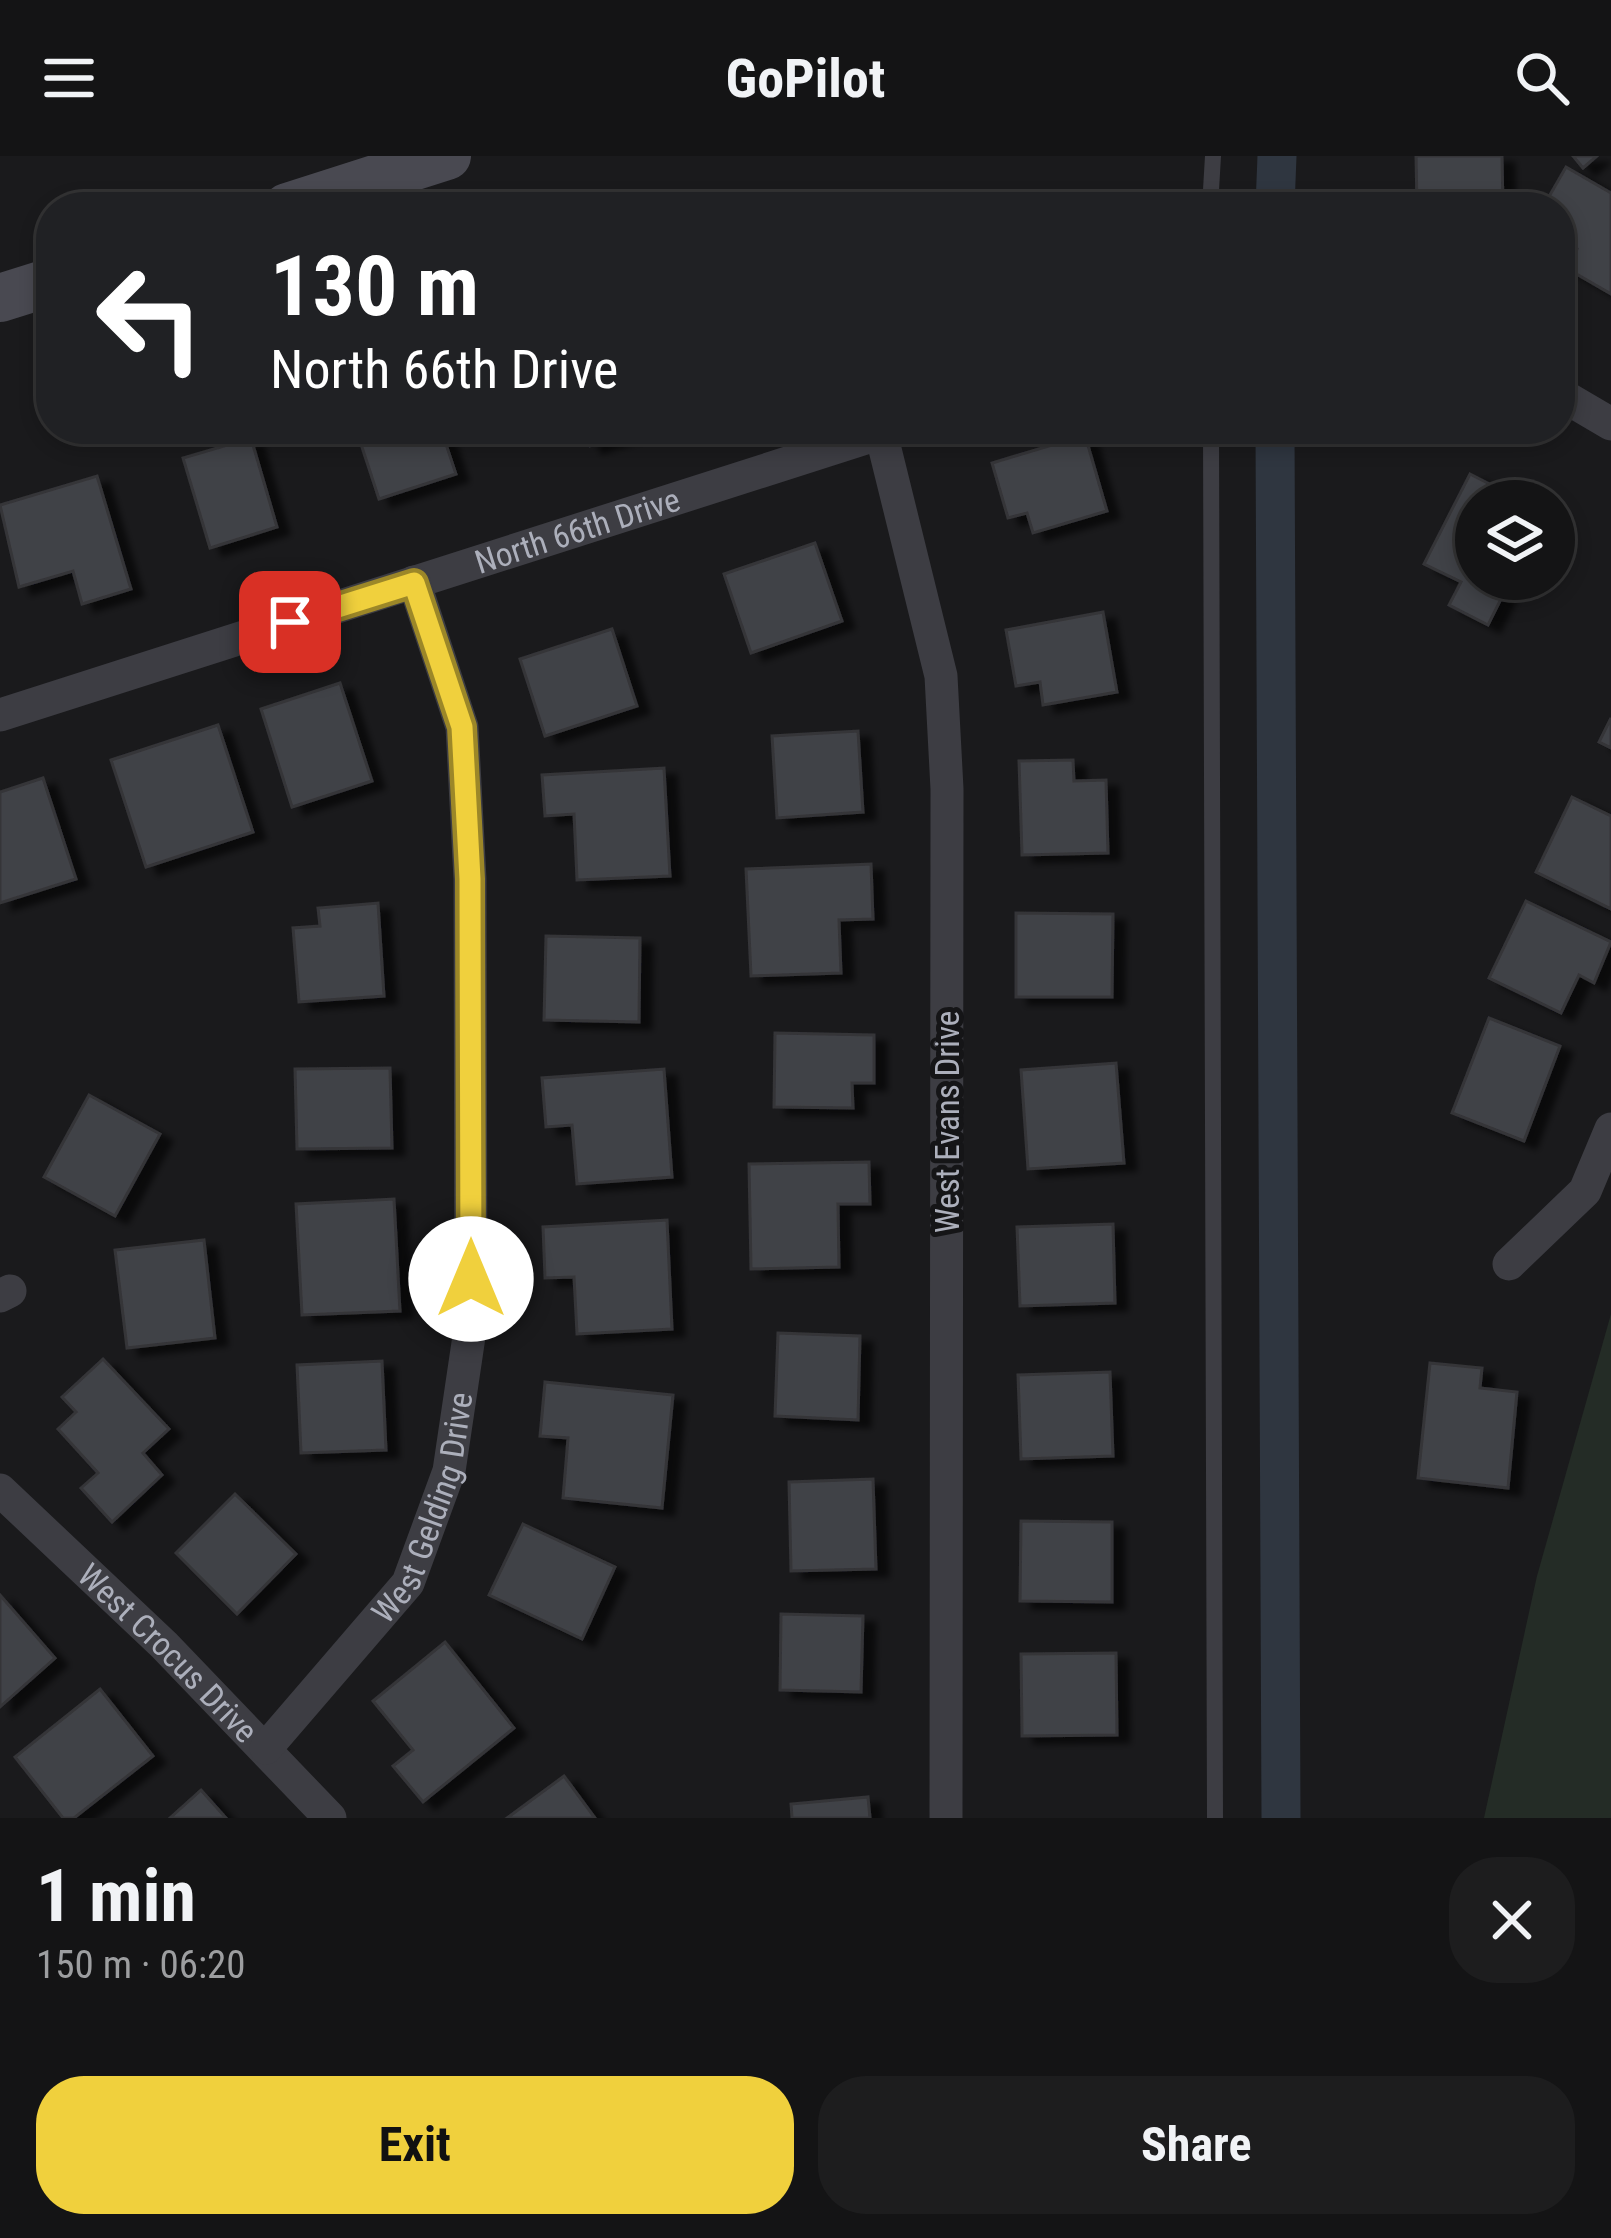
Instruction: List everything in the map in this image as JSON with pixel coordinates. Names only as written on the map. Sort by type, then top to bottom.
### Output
[{"type":"main road","points":[[323,192],[363,176],[447,156]]},
{"type":"main road","points":[[0,298],[36,287]]},
{"type":"street","points":[[1575,403],[1611,424]]},
{"type":"street","name":"North 66th Drive","points":[[0,715],[850,444]]},
{"type":"street","name":"West Evans Drive","points":[[883,444],[941,676],[947,789],[946,1818]]},
{"type":"street","name":"West Gelding Drive","points":[[266,1748],[408,1583],[449,1471],[471,1323],[470,879],[462,727],[414,583]]},
{"type":"street","points":[[1509,1264],[1585,1191],[1611,1129]]},
{"type":"street","name":"West Crocus Drive","points":[[0,1490],[266,1748],[330,1818]]},
{"type":"lane","points":[[1211,192],[1213,156]]},
{"type":"lane","points":[[1211,444],[1215,1818]]},
{"type":"shaded area","points":[[1611,1314],[1611,1818],[1484,1818],[1537,1576]]},
{"type":"building","points":[[1416,156],[1502,156],[1503,192],[1417,192]]},
{"type":"building","points":[[1573,156],[1597,156],[1583,168]]},
{"type":"building","points":[[1566,167],[1611,193],[1611,294],[1575,273],[1575,192],[1552,192]]},
{"type":"building","points":[[231,444],[253,444],[277,527],[210,548],[183,458]]},
{"type":"building","points":[[361,444],[446,444],[456,474],[379,499]]},
{"type":"building","points":[[1055,444],[1088,444],[1107,511],[1033,533],[1027,513],[1008,518],[992,463]]},
{"type":"building","points":[[97,476],[131,589],[82,604],[73,571],[19,587],[0,505]]},
{"type":"building","points":[[1455,503],[1455,579],[1424,564]]},
{"type":"building","points":[[815,543],[842,621],[751,653],[724,574]]},
{"type":"building","points":[[1455,594],[1455,600],[1500,600],[1488,625],[1449,605]]},
{"type":"building","points":[[1103,612],[1117,692],[1043,705],[1040,682],[1016,686],[1006,630]]},
{"type":"building","points":[[612,629],[637,706],[545,736],[520,659]]},
{"type":"building","points":[[340,683],[372,781],[292,807],[261,709]]},
{"type":"building","points":[[1611,718],[1611,748],[1599,742]]},
{"type":"building","points":[[218,725],[253,832],[146,867],[111,760]]},
{"type":"building","points":[[858,731],[863,812],[777,818],[772,736]]},
{"type":"building","points":[[1073,760],[1074,781],[1106,780],[1108,853],[1022,855],[1019,761]]},
{"type":"building","points":[[664,768],[670,876],[577,880],[574,814],[545,816],[542,775]]},
{"type":"building","points":[[43,778],[76,879],[0,903],[0,792]]},
{"type":"building","points":[[1572,797],[1611,816],[1611,909],[1536,872]]},
{"type":"building","points":[[871,864],[873,919],[839,920],[841,973],[751,976],[746,869]]},
{"type":"building","points":[[1526,901],[1611,942],[1594,983],[1579,975],[1561,1013],[1489,978]]},
{"type":"building","points":[[378,903],[384,996],[299,1002],[293,928],[320,926],[318,908]]},
{"type":"building","points":[[1016,913],[1113,914],[1112,997],[1016,997]]},
{"type":"building","points":[[546,936],[640,938],[639,1022],[544,1020]]},
{"type":"building","points":[[1489,1018],[1560,1046],[1524,1141],[1452,1113]]},
{"type":"building","points":[[775,1033],[874,1035],[874,1083],[852,1083],[853,1108],[774,1107]]},
{"type":"building","points":[[1116,1063],[1124,1163],[1028,1169],[1021,1070]]},
{"type":"building","points":[[390,1068],[392,1148],[297,1149],[295,1069]]},
{"type":"building","points":[[664,1069],[672,1177],[577,1184],[572,1125],[546,1127],[542,1078]]},
{"type":"building","points":[[89,1095],[160,1134],[115,1216],[44,1177]]},
{"type":"building","points":[[869,1162],[870,1204],[838,1204],[839,1267],[751,1269],[749,1164]]},
{"type":"building","points":[[394,1199],[400,1311],[302,1315],[296,1204]]},
{"type":"building","points":[[667,1220],[672,1329],[577,1334],[574,1277],[545,1278],[543,1227]]},
{"type":"building","points":[[1113,1224],[1115,1303],[1020,1306],[1017,1227]]},
{"type":"building","points":[[204,1240],[215,1338],[127,1348],[115,1250]]},
{"type":"building","points":[[778,1333],[860,1336],[858,1420],[775,1416]]},
{"type":"building","points":[[103,1359],[169,1429],[143,1453],[162,1475],[112,1522],[81,1488],[98,1473],[58,1429],[76,1412],[62,1397]]},
{"type":"building","points":[[382,1361],[386,1450],[301,1453],[297,1365]]},
{"type":"building","points":[[1430,1363],[1482,1368],[1480,1388],[1517,1392],[1508,1488],[1418,1478]]},
{"type":"building","points":[[1110,1372],[1113,1456],[1021,1459],[1018,1375]]},
{"type":"building","points":[[545,1382],[673,1395],[662,1508],[563,1498],[568,1438],[540,1436]]},
{"type":"building","points":[[873,1479],[876,1569],[791,1571],[789,1482]]},
{"type":"building","points":[[235,1494],[296,1554],[237,1614],[176,1553]]},
{"type":"building","points":[[1021,1521],[1112,1522],[1112,1602],[1020,1601]]},
{"type":"building","points":[[523,1524],[615,1567],[582,1639],[489,1595]]},
{"type":"building","points":[[0,1595],[55,1658],[0,1707]]},
{"type":"building","points":[[781,1614],[863,1616],[861,1692],[780,1690]]},
{"type":"building","points":[[445,1642],[514,1728],[423,1802],[393,1766],[413,1750],[373,1701]]},
{"type":"building","points":[[1116,1653],[1117,1735],[1022,1736],[1021,1654]]},
{"type":"building","points":[[100,1689],[153,1756],[74,1818],[63,1818],[15,1757]]},
{"type":"building","points":[[564,1776],[595,1818],[507,1818]]},
{"type":"building","points":[[201,1790],[226,1818],[170,1818]]},
{"type":"building","points":[[868,1797],[870,1818],[792,1818],[791,1804]]},
{"type":"waterway","points":[[1276,192],[1277,156]]},
{"type":"waterway","points":[[1275,444],[1281,1818]]},
{"type":"route","points":[[290,622],[414,583],[462,727],[470,879],[471,1279]]}]
